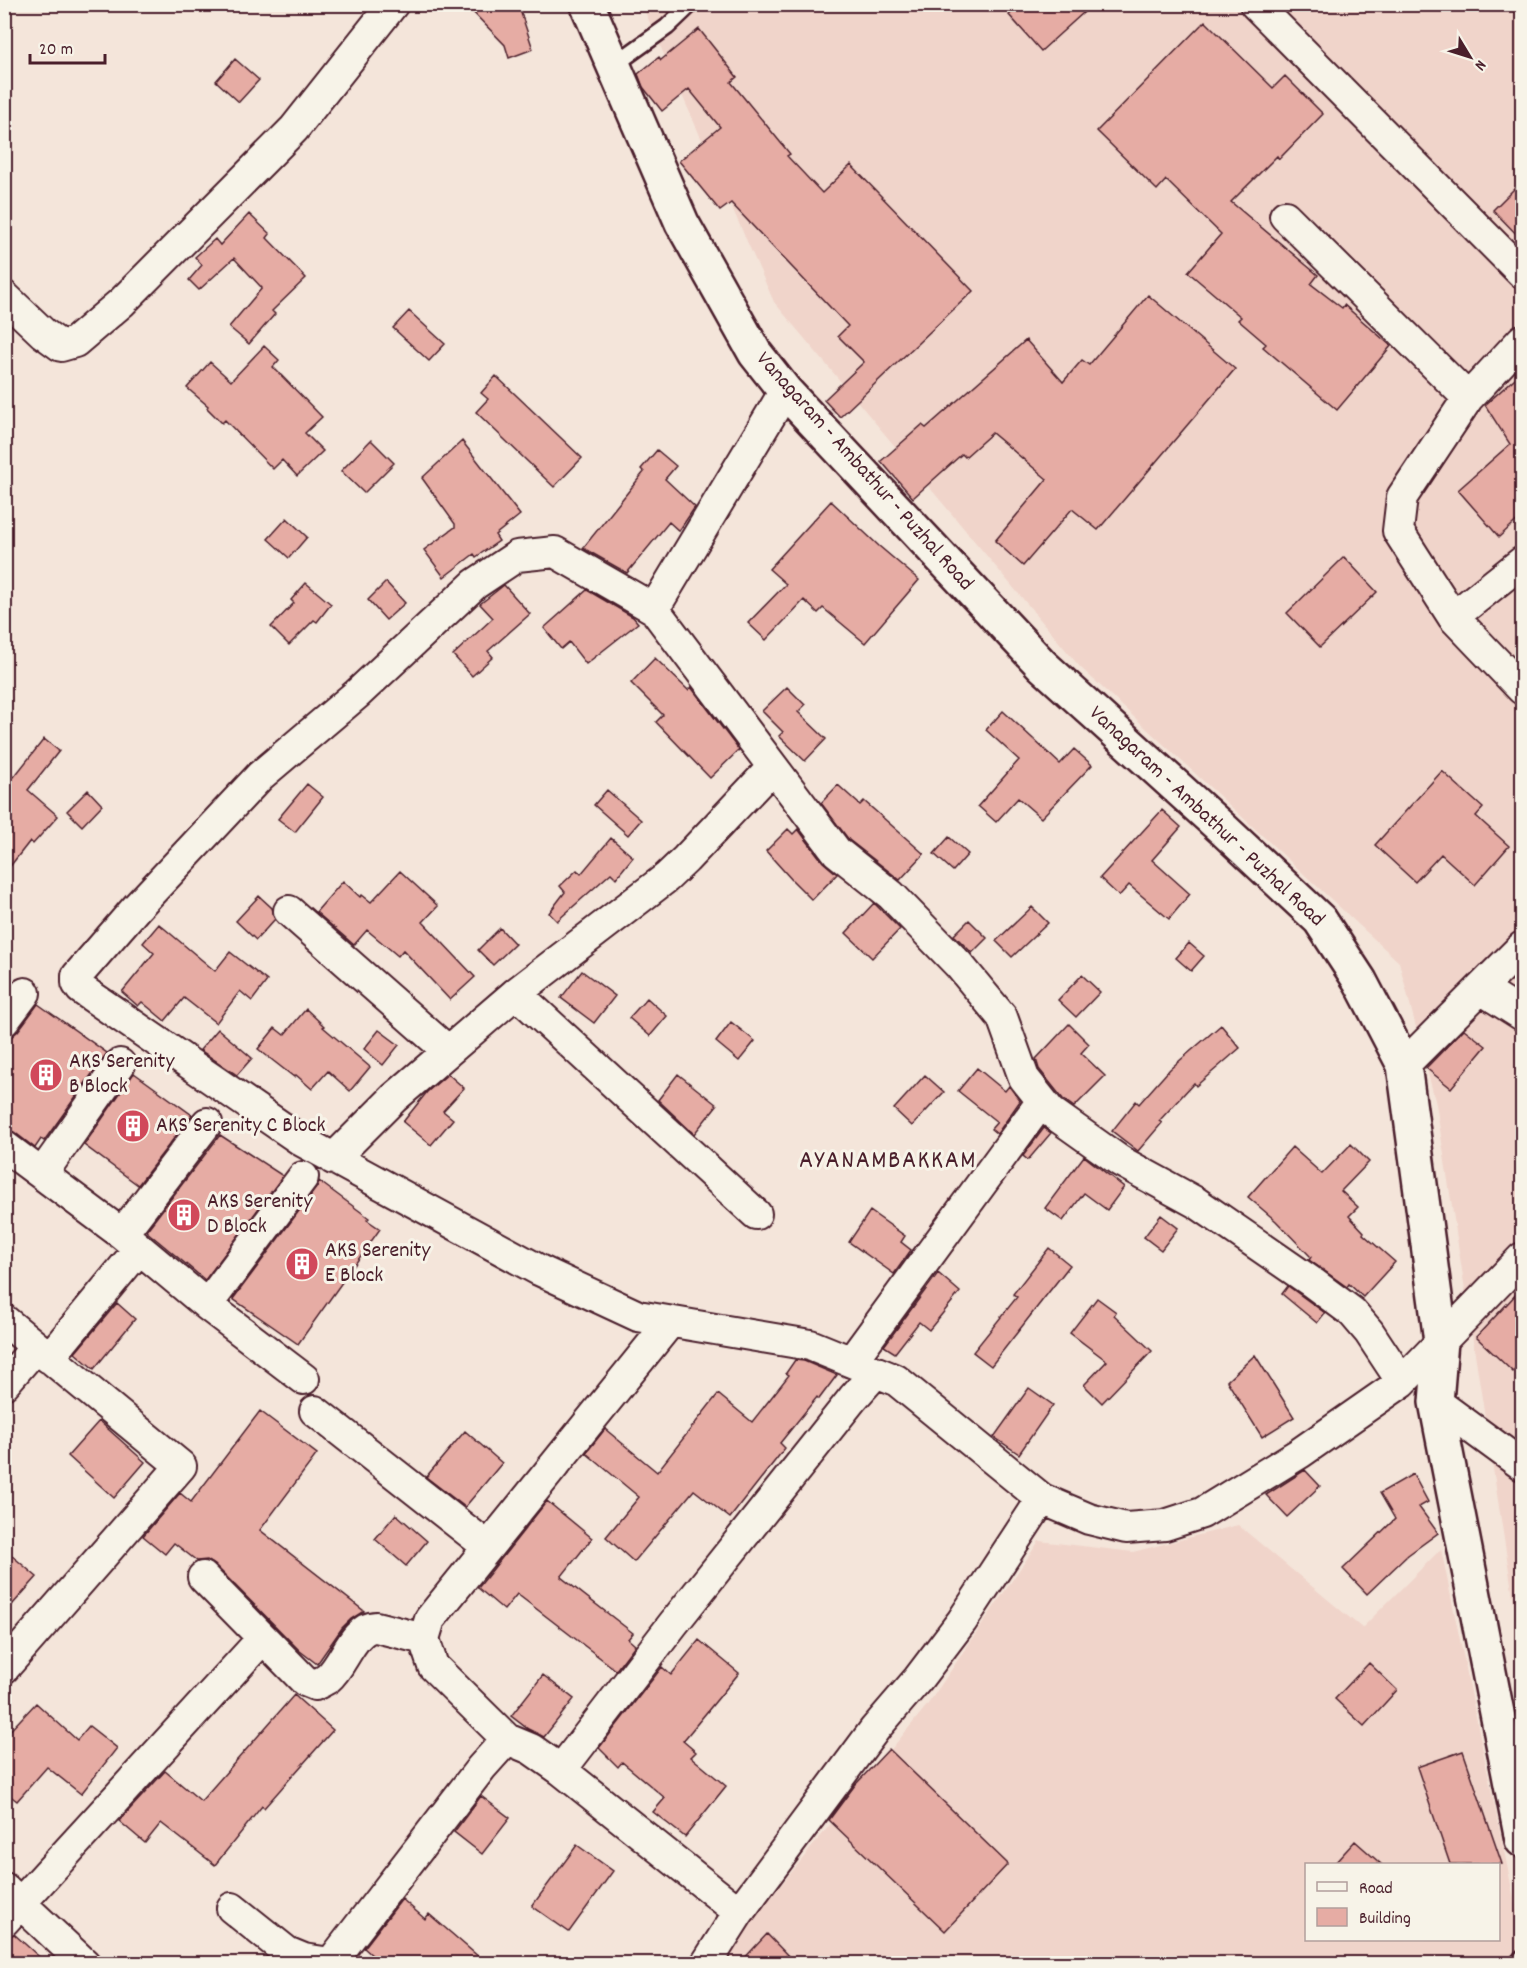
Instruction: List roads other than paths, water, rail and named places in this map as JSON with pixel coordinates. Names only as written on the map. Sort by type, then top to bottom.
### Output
[{"type":"main road","name":"Vanagaram - Ambathur - Puzhal Road","points":[[587,4],[682,223],[754,354],[785,391],[1042,665],[1320,920],[1360,981],[1404,1065],[1441,1341],[1436,1402],[1522,1840]]},
{"type":"street","points":[[4,296],[42,333],[61,346],[75,342],[122,302],[294,129],[393,4]]},
{"type":"street","points":[[1270,10],[1522,273]]},
{"type":"street","points":[[1285,216],[1468,398]]},
{"type":"street","points":[[1522,340],[1468,398],[1402,497],[1398,515],[1398,531],[1453,617],[1522,689]]},
{"type":"street","points":[[654,609],[785,391]]},
{"type":"street","points":[[1402,1382],[1370,1332],[1352,1312],[1197,1203],[1120,1161],[1051,1112],[1024,1078],[1002,1017],[959,965],[891,895],[837,852],[654,609],[555,552],[517,556],[475,584],[357,694],[260,776],[137,907],[77,976],[81,989],[302,1141],[539,1270],[638,1316],[810,1345],[896,1380],[1042,1499],[1089,1519],[1126,1528],[1165,1525],[1202,1513],[1300,1453],[1402,1382],[1522,1258]]},
{"type":"street","points":[[1453,617],[1522,562]]},
{"type":"street","points":[[333,1159],[394,1098],[516,993],[666,878],[773,767]]},
{"type":"street","points":[[289,911],[448,1051]]},
{"type":"street","points":[[1404,1065],[1522,946]]},
{"type":"street","points":[[1481,989],[1522,1015]]},
{"type":"street","points":[[4,1021],[25,993]]},
{"type":"street","points":[[516,993],[756,1214]]},
{"type":"street","points":[[42,1174],[120,1064]]},
{"type":"street","points":[[561,1770],[791,1475],[1042,1101]]},
{"type":"street","points":[[4,1384],[43,1352],[131,1241],[207,1123]]},
{"type":"street","points":[[4,1146],[131,1241],[207,1305],[304,1379]]},
{"type":"street","points":[[207,1305],[303,1177]]},
{"type":"street","points":[[4,1320],[181,1466],[4,1668]]},
{"type":"street","points":[[670,1322],[430,1619],[424,1639],[434,1666],[507,1739],[531,1749],[561,1770],[739,1912]]},
{"type":"street","points":[[1436,1402],[1522,1465]]},
{"type":"street","points":[[315,1411],[488,1547]]},
{"type":"street","points":[[706,1964],[739,1912],[875,1729],[918,1679],[956,1629],[1042,1499]]},
{"type":"street","points":[[203,1577],[305,1681],[315,1685],[328,1677],[361,1632],[369,1627],[424,1639]]},
{"type":"street","points":[[85,1964],[10,1904],[263,1638]]},
{"type":"street","points":[[232,1908],[287,1952],[304,1959],[330,1963],[481,1768],[507,1739]]},
{"type":"lane","points":[[614,65],[667,27],[691,4]]},
{"type":"lane","points":[[1517,1964],[1522,1958]]},
{"type":"place","name":"AKS Serenity B Block","points":[[46,1075]]},
{"type":"place","name":"AKS Serenity C Block","points":[[133,1126]]},
{"type":"place","name":"AKS Serenity D Block","points":[[184,1215]]},
{"type":"place","name":"AKS Serenity E Block","points":[[302,1264]]},
{"type":"district","name":"AYANAMBAKKAM","points":[[888,1161]]}]
